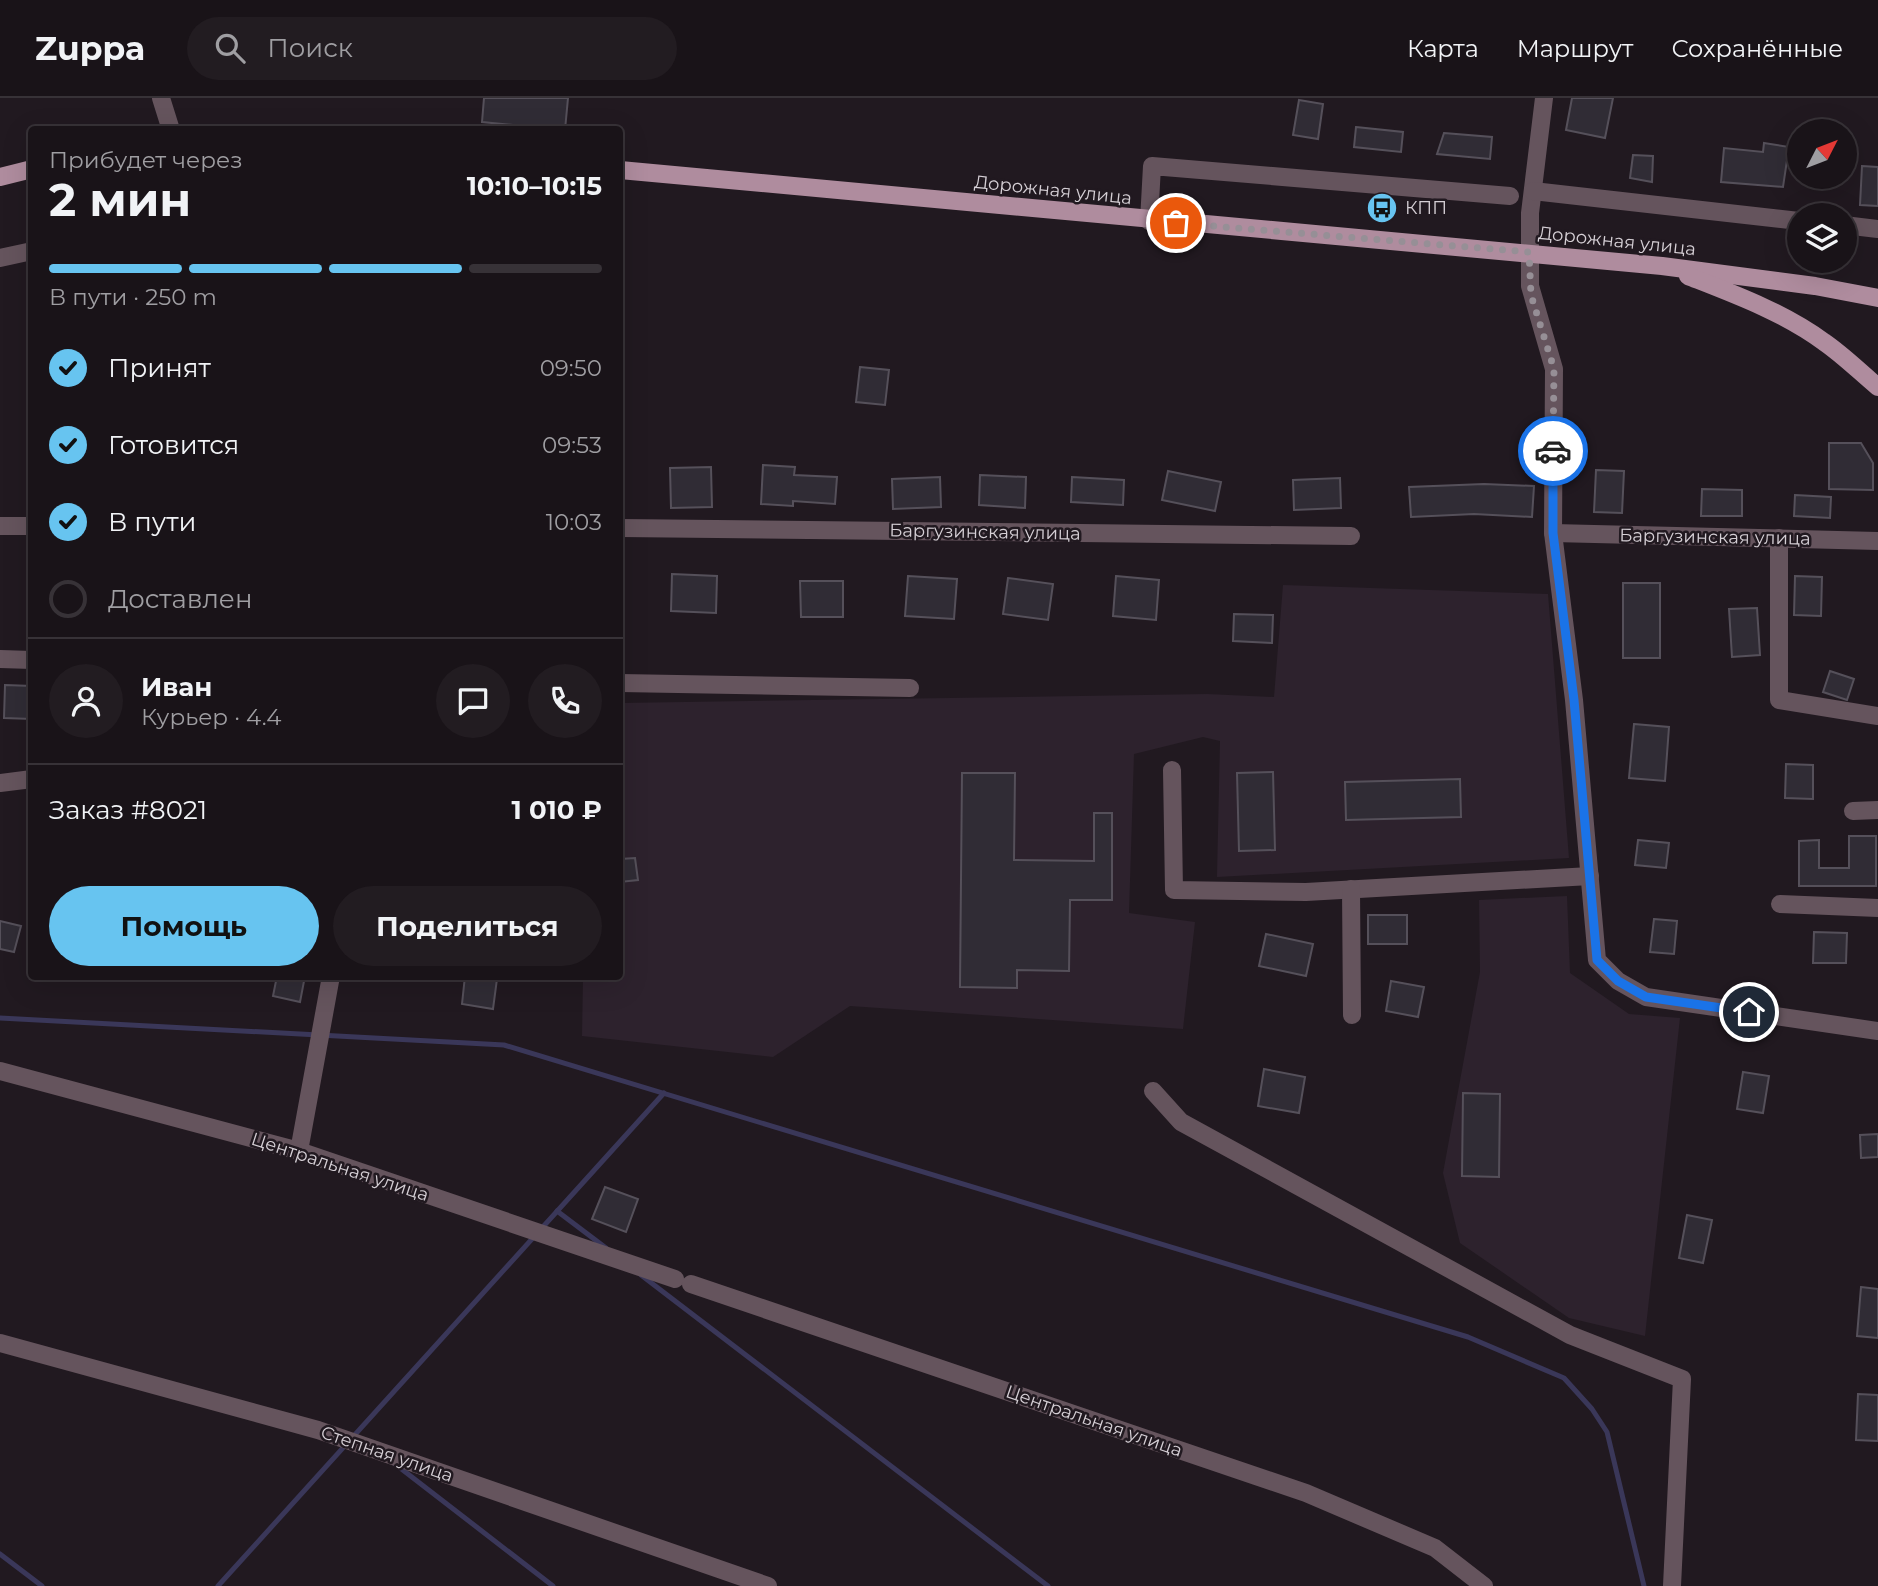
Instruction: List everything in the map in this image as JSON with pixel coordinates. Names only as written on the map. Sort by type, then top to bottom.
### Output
[{"type":"main road","points":[[0,177],[28,170]]},
{"type":"main road","name":"Дорожная улица","points":[[623,170],[1149,221],[1529,252],[1815,286],[1878,298]]},
{"type":"main road","points":[[1662,266],[1750,300],[1792,322],[1823,341],[1878,387]]},
{"type":"main road","name":"Дорожная улица","points":[[1815,286],[1878,288]]},
{"type":"street","points":[[161,98],[169,126]]},
{"type":"street","points":[[1545,98],[1533,191],[1529,252],[1531,295],[1554,369],[1553,533],[1574,700],[1597,960],[1618,981],[1646,997],[1878,1031]]},
{"type":"street","points":[[1149,221],[1152,166],[1510,196]]},
{"type":"street","points":[[1533,191],[1787,219]]},
{"type":"street","points":[[1857,227],[1878,229]]},
{"type":"street","points":[[0,258],[28,252]]},
{"type":"street","points":[[0,526],[28,526]]},
{"type":"street","name":"Баргузинская улица","points":[[623,528],[1352,536]]},
{"type":"street","name":"Баргузинская улица","points":[[1553,533],[1878,541]]},
{"type":"street","points":[[1779,538],[1779,700],[1878,716]]},
{"type":"street","points":[[0,659],[28,660]]},
{"type":"street","points":[[623,683],[910,688]]},
{"type":"street","points":[[1172,770],[1174,890],[1306,892],[1590,876]]},
{"type":"street","points":[[0,783],[28,780]]},
{"type":"street","points":[[1853,811],[1878,810]]},
{"type":"street","points":[[1351,889],[1352,1015]]},
{"type":"street","points":[[1780,904],[1878,908]]},
{"type":"street","points":[[299,1151],[330,980]]},
{"type":"street","name":"Центральная улица","points":[[0,1071],[299,1151],[1306,1493],[1435,1548],[1483,1586]]},
{"type":"street","points":[[1153,1091],[1181,1122],[1570,1335],[1682,1378],[1672,1586]]},
{"type":"street","name":"Степная улица","points":[[0,1343],[318,1430],[768,1586]]},
{"type":"shaded area","points":[[1283,585],[1548,594],[1569,858],[1217,877],[1220,741],[1203,737],[1134,754],[1129,913],[1195,922],[1183,1029],[850,1006],[773,1057],[582,1036],[583,980],[623,980],[623,703],[1207,694],[1274,697]]},
{"type":"shaded area","points":[[1567,896],[1570,973],[1629,1014],[1680,1018],[1645,1336],[1569,1318],[1460,1243],[1443,1173],[1480,972],[1479,900]]},
{"type":"building","points":[[484,98],[568,98],[565,126],[482,122]]},
{"type":"building","points":[[1572,98],[1613,98],[1605,138],[1566,130]]},
{"type":"building","points":[[1299,100],[1323,104],[1318,139],[1293,135]]},
{"type":"building","points":[[1356,127],[1403,132],[1401,152],[1354,147]]},
{"type":"building","points":[[1444,133],[1492,137],[1490,159],[1437,154]]},
{"type":"building","points":[[1764,143],[1787,147],[1783,187],[1721,182],[1724,148],[1763,152]]},
{"type":"building","points":[[1633,155],[1653,156],[1652,182],[1630,178]]},
{"type":"building","points":[[1862,166],[1878,167],[1878,206],[1860,205]]},
{"type":"building","points":[[860,367],[889,370],[885,405],[856,402]]},
{"type":"building","points":[[1829,443],[1861,443],[1873,463],[1873,490],[1829,489]]},
{"type":"building","points":[[763,465],[795,467],[794,475],[837,477],[835,504],[793,501],[793,506],[761,504]]},
{"type":"building","points":[[711,467],[712,507],[671,508],[670,468]]},
{"type":"building","points":[[1596,470],[1624,471],[1622,513],[1594,512]]},
{"type":"building","points":[[1168,471],[1221,482],[1215,511],[1162,500]]},
{"type":"building","points":[[980,475],[1026,477],[1025,508],[979,505]]},
{"type":"building","points":[[940,477],[941,507],[893,509],[892,479]]},
{"type":"building","points":[[1072,477],[1124,480],[1123,505],[1071,502]]},
{"type":"building","points":[[1340,478],[1341,508],[1294,510],[1293,480]]},
{"type":"building","points":[[1484,484],[1534,486],[1532,517],[1474,514],[1411,517],[1409,487]]},
{"type":"building","points":[[1702,489],[1742,490],[1742,516],[1701,516]]},
{"type":"building","points":[[1795,495],[1831,497],[1830,518],[1794,516]]},
{"type":"building","points":[[672,574],[717,576],[716,613],[671,611]]},
{"type":"building","points":[[908,576],[957,579],[954,619],[905,616]]},
{"type":"building","points":[[1116,576],[1159,580],[1156,620],[1113,616]]},
{"type":"building","points":[[1795,576],[1822,577],[1821,616],[1794,615]]},
{"type":"building","points":[[1008,578],[1053,584],[1048,620],[1003,614]]},
{"type":"building","points":[[800,581],[843,581],[843,617],[801,617]]},
{"type":"building","points":[[1623,583],[1660,583],[1660,658],[1623,658]]},
{"type":"building","points":[[1757,608],[1760,655],[1732,657],[1729,609]]},
{"type":"building","points":[[1234,614],[1273,615],[1272,643],[1233,641]]},
{"type":"building","points":[[1830,671],[1854,679],[1847,700],[1823,692]]},
{"type":"building","points":[[5,685],[28,686],[28,719],[4,718]]},
{"type":"building","points":[[1634,724],[1669,727],[1665,781],[1629,778]]},
{"type":"building","points":[[1786,764],[1813,765],[1813,799],[1785,798]]},
{"type":"building","points":[[1273,772],[1275,850],[1239,851],[1237,773]]},
{"type":"building","points":[[962,773],[1015,773],[1014,860],[1094,861],[1094,813],[1112,813],[1112,900],[1070,900],[1069,971],[1017,970],[1017,988],[960,987]]},
{"type":"building","points":[[1460,779],[1461,817],[1346,820],[1345,782]]},
{"type":"building","points":[[1849,836],[1876,836],[1876,886],[1799,886],[1799,841],[1819,840],[1819,868],[1849,868]]},
{"type":"building","points":[[1638,840],[1669,843],[1666,868],[1635,865]]},
{"type":"building","points":[[635,858],[638,880],[623,882],[623,859]]},
{"type":"building","points":[[1368,915],[1407,915],[1407,944],[1368,944]]},
{"type":"building","points":[[1654,919],[1677,921],[1674,954],[1650,952]]},
{"type":"building","points":[[0,921],[21,926],[14,952],[0,949]]},
{"type":"building","points":[[1814,932],[1847,933],[1846,963],[1813,963]]},
{"type":"building","points":[[1266,934],[1313,944],[1306,976],[1259,966]]},
{"type":"building","points":[[276,980],[304,980],[300,1002],[273,996]]},
{"type":"building","points":[[465,980],[497,980],[493,1009],[462,1004]]},
{"type":"building","points":[[1391,981],[1424,987],[1418,1017],[1386,1011]]},
{"type":"building","points":[[1264,1069],[1305,1077],[1299,1113],[1258,1106]]},
{"type":"building","points":[[1743,1072],[1769,1076],[1763,1113],[1737,1109]]},
{"type":"building","points":[[1463,1093],[1500,1094],[1499,1177],[1462,1176]]},
{"type":"building","points":[[1878,1134],[1878,1157],[1861,1158],[1860,1135]]},
{"type":"building","points":[[605,1187],[638,1199],[626,1232],[592,1219]]},
{"type":"building","points":[[1687,1215],[1712,1220],[1703,1263],[1679,1258]]},
{"type":"building","points":[[1861,1287],[1878,1289],[1878,1338],[1857,1336]]},
{"type":"building","points":[[1858,1394],[1878,1395],[1878,1441],[1856,1440]]},
{"type":"waterway","points":[[0,1018],[504,1045],[1468,1337],[1564,1378],[1592,1409],[1607,1432],[1644,1586]]},
{"type":"waterway","points":[[218,1586],[664,1093]]},
{"type":"waterway","points":[[557,1211],[606,1248]]},
{"type":"waterway","points":[[641,1275],[1048,1586]]},
{"type":"waterway","points":[[395,1464],[553,1586]]},
{"type":"waterway","points":[[0,1554],[42,1586]]},
{"type":"way so far","points":[[1176,223],[1529,252],[1531,295],[1554,369],[1553,451]]},
{"type":"place","name":"КПП","points":[[1382,208]]},
{"type":"route","points":[[1553,451],[1553,533],[1574,700],[1597,960],[1618,981],[1646,997],[1749,1012]]}]
